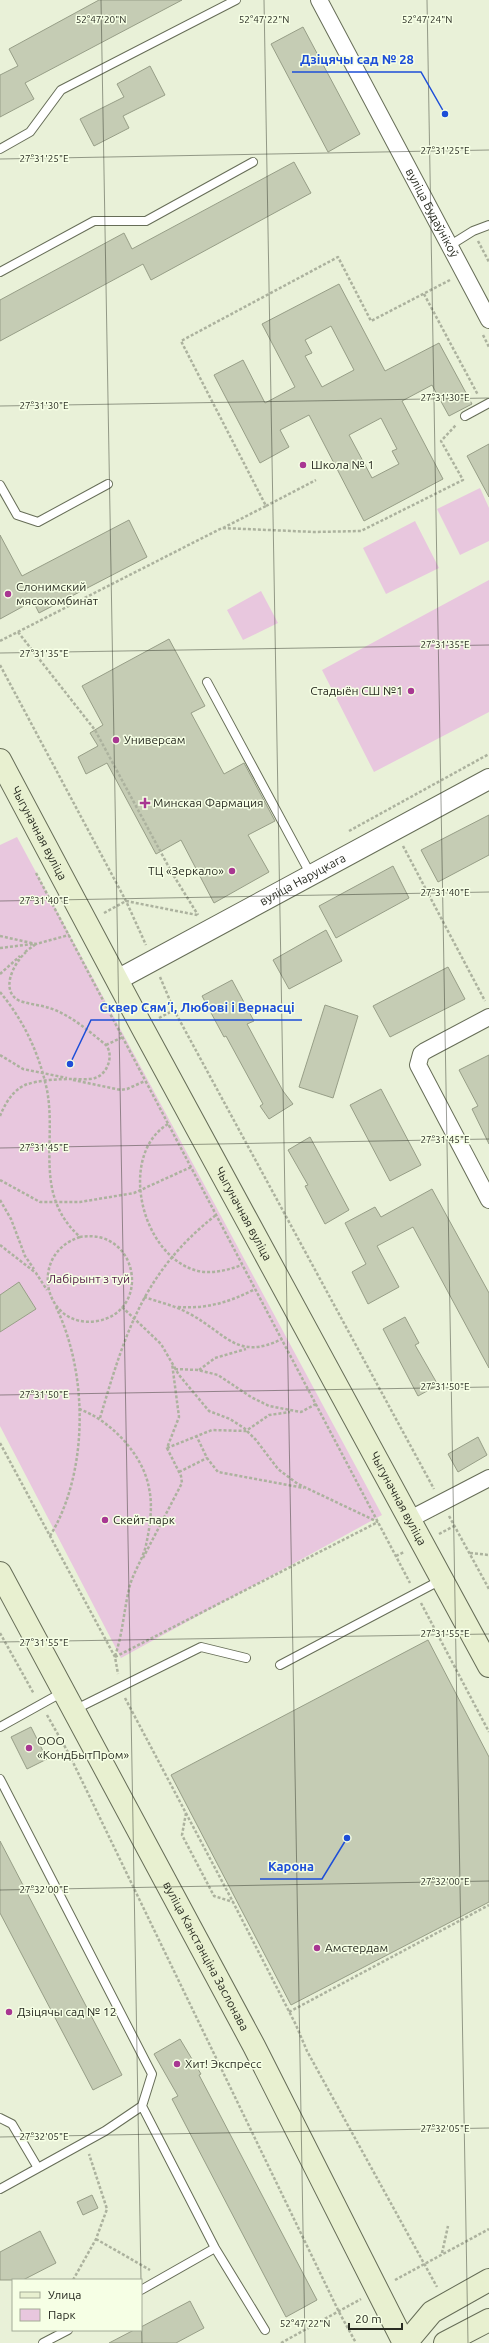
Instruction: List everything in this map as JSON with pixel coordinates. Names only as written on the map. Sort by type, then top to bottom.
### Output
[{"type":"main road","name":"Чыгуначная вуліца","points":[[0,760],[117,980],[489,1666]]},
{"type":"main road","name":"вуліца Канстанціна Заслонава","points":[[0,1573],[254,2046],[405,2343]]},
{"type":"main road","points":[[405,2343],[432,2312],[489,2280]]},
{"type":"main road","points":[[445,2343],[489,2320]]},
{"type":"street","name":"вуліца Будаўнікоў","points":[[319,0],[489,320]]},
{"type":"street","name":"вуліца Наруцкага","points":[[117,980],[489,779]]},
{"type":"street","points":[[489,1017],[424,1051],[421,1054],[418,1066],[489,1200]]},
{"type":"street","points":[[410,1519],[489,1478]]},
{"type":"lane","points":[[0,149],[30,132],[61,90],[236,0]]},
{"type":"lane","points":[[0,272],[94,221],[146,221],[253,162]]},
{"type":"lane","points":[[450,246],[473,231],[489,225]]},
{"type":"lane","points":[[465,416],[486,404]]},
{"type":"lane","points":[[0,485],[17,515],[38,522],[108,484]]},
{"type":"lane","points":[[207,682],[311,874]]},
{"type":"lane","points":[[280,1666],[441,1579]]},
{"type":"lane","points":[[74,1711],[201,1647],[246,1658]]},
{"type":"lane","points":[[0,1727],[64,1692]]},
{"type":"lane","points":[[0,1779],[152,2074],[142,2106],[84,2143],[0,2189]]},
{"type":"lane","points":[[142,2106],[216,2248],[265,2330]]},
{"type":"lane","points":[[0,2118],[12,2124],[38,2168]]},
{"type":"lane","points":[[142,2289],[216,2248]]},
{"type":"lane","points":[[43,2343],[66,2331]]},
{"type":"path","points":[[473,231],[489,262]]},
{"type":"path","points":[[266,506],[181,341],[338,257],[371,321],[452,279]]},
{"type":"path","points":[[424,294],[486,404]]},
{"type":"path","points":[[222,528],[315,532],[361,531],[463,480],[441,441],[465,416]]},
{"type":"path","points":[[0,641],[316,480]]},
{"type":"path","points":[[18,632],[95,730],[172,873],[198,916]]},
{"type":"path","points":[[0,665],[126,901],[174,1010],[489,1589]]},
{"type":"path","points":[[395,830],[489,1008]]},
{"type":"path","points":[[32,867],[489,1732]]},
{"type":"path","points":[[0,948],[36,944],[69,935],[86,922],[126,901]]},
{"type":"path","points":[[0,936],[36,944]]},
{"type":"path","points":[[0,974],[12,961],[36,944]]},
{"type":"path","points":[[3,978],[26,952]]},
{"type":"path","points":[[0,1116],[7,1101],[20,1088],[44,1082],[94,1078],[102,1073],[108,1066],[110,1058],[109,1049],[106,1045],[63,1014],[46,1006],[18,1001],[7,995],[4,990]]},
{"type":"path","points":[[0,992],[26,1028],[38,1056],[48,1106],[48,1152],[52,1186],[56,1203],[69,1227],[80,1237]]},
{"type":"path","points":[[106,1045],[122,1038]]},
{"type":"path","points":[[0,1055],[23,1069],[121,1090],[145,1081]]},
{"type":"path","points":[[168,1124],[157,1131],[148,1148],[141,1168],[140,1191],[142,1204],[152,1230],[159,1242],[172,1256],[189,1267],[202,1272],[225,1271],[242,1265]]},
{"type":"path","points":[[0,1180],[37,1201],[56,1203],[100,1200],[140,1191],[191,1167]]},
{"type":"path","points":[[0,1200],[11,1219],[25,1256],[50,1296],[63,1313],[83,1321],[104,1319],[122,1307],[130,1292],[132,1270],[125,1254],[107,1240],[96,1237],[80,1237],[60,1248],[50,1262],[47,1279],[50,1296],[70,1346],[76,1372],[80,1424],[77,1457],[63,1512],[50,1536]]},
{"type":"path","points":[[100,1418],[134,1317],[144,1297],[172,1256],[199,1229],[216,1215]]},
{"type":"path","points":[[0,1245],[39,1277]]},
{"type":"path","points":[[170,1306],[204,1307],[231,1301],[255,1289]]},
{"type":"path","points":[[144,1297],[170,1306],[201,1320],[237,1345],[256,1348]]},
{"type":"path","points":[[122,1307],[161,1344],[172,1360],[175,1369],[209,1411],[235,1422],[247,1431],[278,1469],[310,1490],[378,1522]]},
{"type":"path","points":[[198,1370],[211,1360],[224,1354],[266,1346],[282,1339]]},
{"type":"path","points":[[115,1657],[130,1583],[180,1488],[182,1480],[179,1472],[171,1461],[167,1448],[178,1425],[179,1417],[172,1360]]},
{"type":"path","points":[[175,1369],[198,1370],[218,1375],[264,1404],[301,1412]]},
{"type":"path","points":[[167,1448],[196,1435],[218,1429],[247,1431],[269,1415],[280,1412],[301,1412],[316,1404]]},
{"type":"path","points":[[79,1409],[100,1418],[127,1445],[140,1465],[149,1485],[151,1505],[146,1545],[138,1566]]},
{"type":"path","points":[[196,1435],[207,1458],[215,1470],[225,1474],[283,1483],[310,1490]]},
{"type":"path","points":[[0,1443],[115,1657],[120,1688],[233,1902],[289,2012],[307,2051],[424,2263],[489,2229]]},
{"type":"path","points":[[179,1472],[207,1458]]},
{"type":"path","points":[[115,1657],[378,1522]]},
{"type":"path","points":[[469,1553],[489,1556]]},
{"type":"path","points":[[0,1633],[69,1754],[339,2312],[356,2343]]},
{"type":"path","points":[[186,1812],[182,1835],[200,1871],[214,1896],[233,1902]]},
{"type":"path","points":[[289,2012],[489,1905]]},
{"type":"path","points":[[74,2279],[96,2239],[107,2209],[84,2143]]},
{"type":"path","points":[[442,2254],[448,2226]]},
{"type":"path","points":[[96,2239],[162,2277]]},
{"type":"path","points":[[281,2343],[339,2312]]},
{"type":"green space","points":[[480,488],[489,508],[489,541],[460,555],[437,509]]},
{"type":"green space","points":[[415,521],[439,568],[386,594],[363,548]]},
{"type":"green space","name":"Стадыён СШ №1","points":[[489,580],[489,712],[374,772],[322,670]]},
{"type":"green space","points":[[261,591],[278,623],[243,640],[227,610]]},
{"type":"green space","name":"Лабірынт з туй","points":[[17,837],[382,1515],[121,1658],[0,1426],[0,1332],[36,1309],[19,1283],[0,1295],[0,845]]},
{"type":"building","points":[[99,0],[182,0],[25,83],[34,99],[0,117],[0,75],[18,66],[9,49]]},
{"type":"building","points":[[303,27],[360,134],[328,152],[271,44]]},
{"type":"building","points":[[150,66],[165,95],[123,116],[129,128],[94,146],[80,119],[124,97],[117,84]]},
{"type":"building","points":[[294,162],[311,193],[151,280],[143,264],[0,341],[0,300],[124,233],[132,249]]},
{"type":"building","points":[[339,284],[385,371],[439,343],[472,404],[449,416],[432,385],[402,401],[443,479],[364,521],[309,415],[280,430],[289,447],[260,463],[214,375],[243,360],[265,403],[295,387],[262,324]],"holes":[[[331,326],[354,370],[322,387],[305,356],[312,353],[305,340]],[[381,418],[397,449],[392,451],[399,464],[372,478],[349,435]]]},
{"type":"building","points":[[489,444],[489,497],[467,456]]},
{"type":"building","points":[[129,520],[147,557],[39,613],[33,601],[0,619],[0,535],[22,576]]},
{"type":"building","points":[[169,639],[205,706],[191,713],[224,774],[244,763],[275,821],[248,835],[269,872],[214,903],[181,840],[156,854],[107,763],[86,774],[78,757],[98,746],[90,733],[103,725],[82,686]]},
{"type":"building","points":[[489,815],[489,855],[438,882],[421,850]]},
{"type":"building","points":[[393,866],[409,898],[336,938],[319,906]]},
{"type":"building","points":[[326,930],[342,961],[289,989],[273,960]]},
{"type":"building","points":[[448,967],[465,999],[390,1037],[373,1006]]},
{"type":"building","points":[[232,980],[254,1021],[247,1024],[283,1091],[293,1104],[269,1119],[260,1106],[263,1104],[226,1036],[224,1037],[202,996]]},
{"type":"building","points":[[325,1005],[358,1016],[333,1098],[299,1087]]},
{"type":"building","points":[[489,1055],[489,1144],[472,1109],[478,1106],[459,1070]]},
{"type":"building","points":[[381,1089],[421,1165],[390,1181],[350,1105]]},
{"type":"building","points":[[310,1137],[349,1210],[325,1224],[305,1186],[308,1185],[288,1150]]},
{"type":"building","points":[[432,1189],[489,1293],[489,1368],[413,1227],[377,1246],[399,1287],[368,1304],[352,1272],[366,1264],[345,1223],[375,1207],[381,1217]]},
{"type":"building","points":[[19,1282],[36,1309],[0,1332],[0,1295]]},
{"type":"building","points":[[405,1317],[419,1343],[415,1345],[438,1385],[418,1396],[383,1329]]},
{"type":"building","points":[[478,1437],[487,1455],[458,1472],[448,1454]]},
{"type":"building","points":[[428,1640],[489,1757],[489,1902],[291,2005],[171,1775]]},
{"type":"building","name":"ООО «КондБытПром»","points":[[31,1727],[47,1759],[27,1769],[11,1737]]},
{"type":"building","points":[[0,1841],[122,2075],[93,2090],[0,1913]]},
{"type":"building","points":[[180,2039],[201,2074],[199,2075],[317,2300],[286,2317],[172,2099],[178,2096],[154,2054]]},
{"type":"building","points":[[92,2195],[98,2208],[83,2215],[77,2202]]},
{"type":"building","points":[[40,2231],[56,2263],[25,2279],[0,2280],[0,2252]]},
{"type":"building","points":[[190,2301],[204,2328],[176,2343],[109,2343],[132,2331],[142,2331],[142,2326]]},
{"type":"place","name":"Дзіцячы сад № 28","points":[[445,114]]},
{"type":"place","name":"Школа № 1","points":[[303,465]]},
{"type":"place","name":"Слонимский мясокомбинат","points":[[8,594]]},
{"type":"place","name":"Стадыён СШ №1","points":[[411,691]]},
{"type":"place","name":"Универсам","points":[[116,740]]},
{"type":"place","name":"Минская Фармация","points":[[145,803]]},
{"type":"place","name":"ТЦ «Зеркало»","points":[[232,871]]},
{"type":"place","name":"Сквер Сямʼі, Любові і Вернасці","points":[[70,1064]]},
{"type":"place","name":"Скейт-парк","points":[[105,1520]]},
{"type":"place","name":"ООО «КондБытПром»","points":[[29,1748]]},
{"type":"place","name":"Карона","points":[[347,1838]]},
{"type":"place","name":"Амстердам","points":[[317,1948]]},
{"type":"place","name":"Дзіцячы сад № 12","points":[[9,2012]]},
{"type":"place","name":"Хит! Экспресс","points":[[177,2064]]}]
